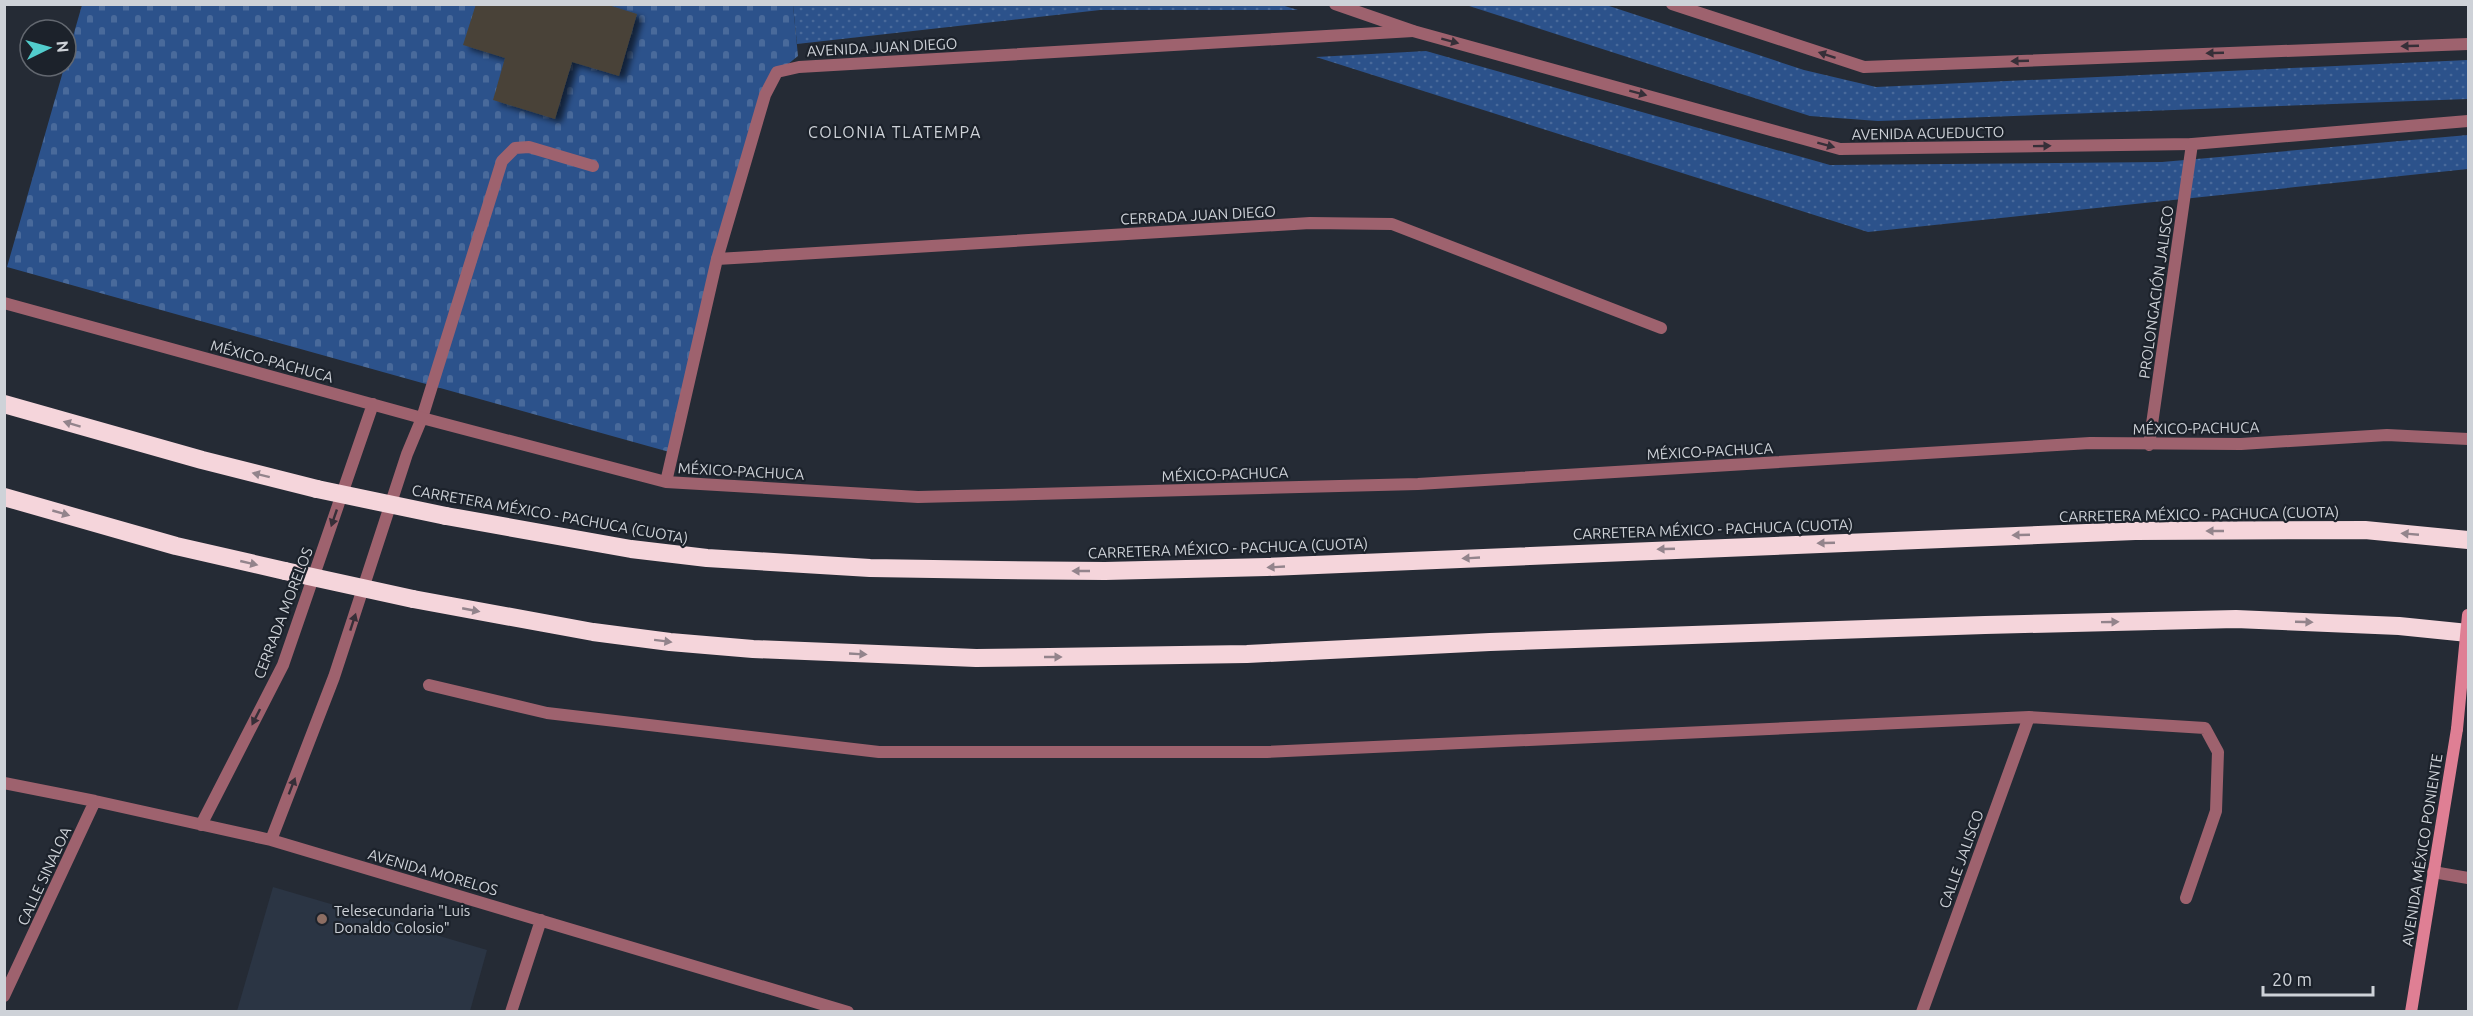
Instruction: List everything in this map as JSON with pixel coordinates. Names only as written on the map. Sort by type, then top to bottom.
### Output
[{"type":"highway","name":"CARRETERA MÉXICO - PACHUCA (CUOTA)","points":[[4,404],[202,460],[317,489],[446,516],[631,549],[707,558],[870,568],[1106,571],[1267,567],[2134,531],[2365,530],[2469,540]]},
{"type":"highway","points":[[4,497],[176,546],[413,599],[593,632],[670,642],[753,649],[976,658],[1247,654],[1479,643],[1985,625],[2226,620],[2399,626],[2469,633]]},
{"type":"main road","name":"AVENIDA MÉXICO PONIENTE","points":[[2411,1011],[2457,729],[2469,615]]},
{"type":"street","name":"AVENIDA ACUEDUCTO","points":[[1335,4],[1413,31],[1840,149],[2192,144],[2469,121]]},
{"type":"street","points":[[1672,4],[1864,67],[2469,44]]},
{"type":"street","name":"AVENIDA JUAN DIEGO","points":[[666,482],[717,259],[765,95],[777,72],[799,67],[1413,31]]},
{"type":"street","name":"PROLONGACIÓN JALISCO","points":[[2149,445],[2192,144]]},
{"type":"street","points":[[270,840],[334,677],[407,454],[422,418],[502,161],[515,148],[529,147],[593,165]]},
{"type":"street","name":"CERRADA JUAN DIEGO","points":[[717,259],[1310,224],[1392,224],[1661,328]]},
{"type":"street","name":"MÉXICO-PACHUCA","points":[[4,303],[422,418],[666,482],[918,497],[1418,484],[2090,443],[2241,444],[2387,435],[2469,439]]},
{"type":"street","name":"CERRADA MORELOS","points":[[201,825],[283,665],[373,404]]},
{"type":"street","points":[[429,685],[547,713],[879,752],[1267,752],[2029,717],[2205,728],[2218,752],[2216,811],[2186,898]]},
{"type":"street","name":"CALLE JALISCO","points":[[1922,1011],[2029,717]]},
{"type":"street","name":"AVENIDA MORELOS","points":[[4,783],[270,840],[848,1011]]},
{"type":"street","name":"CALLE SINALOA","points":[[4,996],[95,801]]},
{"type":"street","points":[[2433,872],[2469,878]]},
{"type":"street","points":[[511,1011],[541,920]]},
{"type":"shaded area","name":"Telesecundaria \"Luis Donaldo Colosio\"","points":[[273,887],[487,950],[470,1011],[237,1011]]},
{"type":"green space","points":[[1278,4],[1298,10],[1100,10],[797,44],[793,5]]},
{"type":"green space","points":[[82,5],[793,5],[798,56],[777,73],[717,259],[673,453],[7,267],[61,78],[78,78],[78,19]]},
{"type":"green space","points":[[1466,5],[1606,5],[1804,70],[1876,87],[2468,60],[2468,99],[1878,121],[1810,116]]},
{"type":"green space","points":[[1426,51],[1830,165],[2162,162],[2468,135],[2468,169],[1868,232],[1316,57]]},
{"type":"building","points":[[476,4],[605,4],[637,14],[619,76],[572,62],[555,119],[493,100],[505,58],[463,45]]},
{"type":"place","name":"Telesecundaria \"Luis Donaldo Colosio\"","points":[[322,919]]},
{"type":"district","name":"COLONIA TLATEMPA","points":[[895,132]]}]
